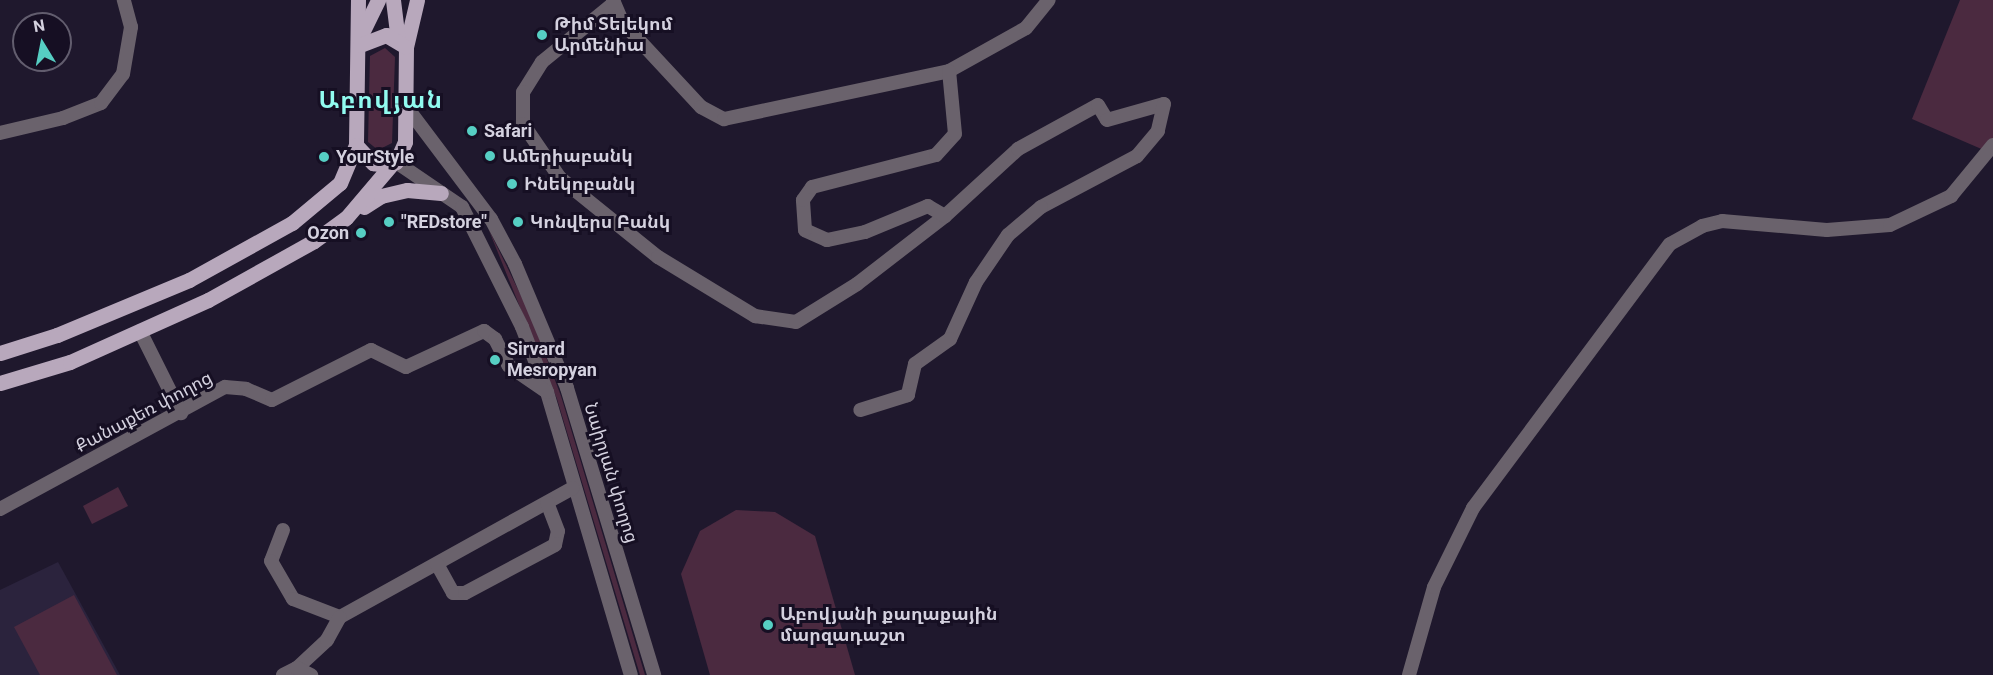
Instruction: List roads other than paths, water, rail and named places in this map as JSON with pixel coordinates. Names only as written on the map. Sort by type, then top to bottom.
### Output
[{"type":"main road","points":[[0,353],[57,335],[189,280],[292,223],[340,183],[356,145],[360,41],[358,0]]},
{"type":"main road","points":[[360,41],[378,0]]},
{"type":"main road","points":[[346,218],[394,163],[405,142],[402,43],[393,0]]},
{"type":"main road","points":[[402,43],[417,0]]},
{"type":"main road","points":[[360,41],[386,35],[402,43]]},
{"type":"main road","points":[[356,145],[373,163],[394,163]]},
{"type":"main road","points":[[0,382],[70,362],[218,295],[381,196],[407,190],[441,193]]},
{"type":"street","points":[[0,133],[63,118],[101,103],[123,74],[131,27],[124,0]]},
{"type":"street","points":[[860,410],[908,395],[915,364],[950,339],[976,282],[1008,235],[1041,207],[1137,156],[1158,131],[1164,104],[1107,120],[1098,105],[1018,150],[945,216],[857,284],[796,322],[755,315],[658,257],[560,178],[522,124],[523,92],[542,62],[613,2],[623,23],[702,106],[724,119],[949,72],[1026,28],[1049,0]]},
{"type":"street","points":[[945,216],[928,206],[864,232],[827,240],[805,230],[803,200],[812,187],[936,155],[955,134],[949,72]]},
{"type":"street","name":"Նաիրյան փողոց","points":[[405,105],[490,219],[515,264],[567,388],[654,675]]},
{"type":"street","points":[[1409,675],[1434,587],[1473,508],[1670,244],[1702,226],[1722,221],[1827,230],[1890,225],[1951,196],[1993,145]]},
{"type":"street","points":[[394,163],[462,207],[476,230],[547,392],[573,489],[631,675]]},
{"type":"street","points":[[140,331],[181,413]]},
{"type":"street","name":"Քանաքեռ փողոց","points":[[0,509],[181,413],[225,387],[246,388],[272,400],[371,350],[406,367],[484,332],[495,339],[509,366],[547,392]]},
{"type":"street","points":[[283,675],[297,668],[327,640],[340,617],[573,489]]},
{"type":"street","points":[[437,564],[453,593],[465,593],[555,545],[558,531],[547,503]]},
{"type":"street","points":[[283,530],[271,561],[293,599],[340,617]]},
{"type":"street","points":[[297,668],[311,675]]},
{"type":"place","name":"Թիմ Տելեկոմ Արմենիա","points":[[542,35]]},
{"type":"place","name":"Safari","points":[[472,131]]},
{"type":"place","name":"Ամերիաբանկ","points":[[490,156]]},
{"type":"place","name":"YourStyle","points":[[324,157]]},
{"type":"place","name":"Ինեկոբանկ","points":[[512,184]]},
{"type":"place","name":"\"REDstore\"","points":[[389,222]]},
{"type":"place","name":"Կոնվերս Բանկ","points":[[518,222]]},
{"type":"place","name":"Ozon","points":[[361,233]]},
{"type":"place","name":"Sirvard Mesropyan","points":[[495,360]]},
{"type":"place","name":"Աբովյանի քաղաքային մարզադաշտ","points":[[768,625]]},
{"type":"district","name":"Աբովյան","points":[[381,101]]}]
